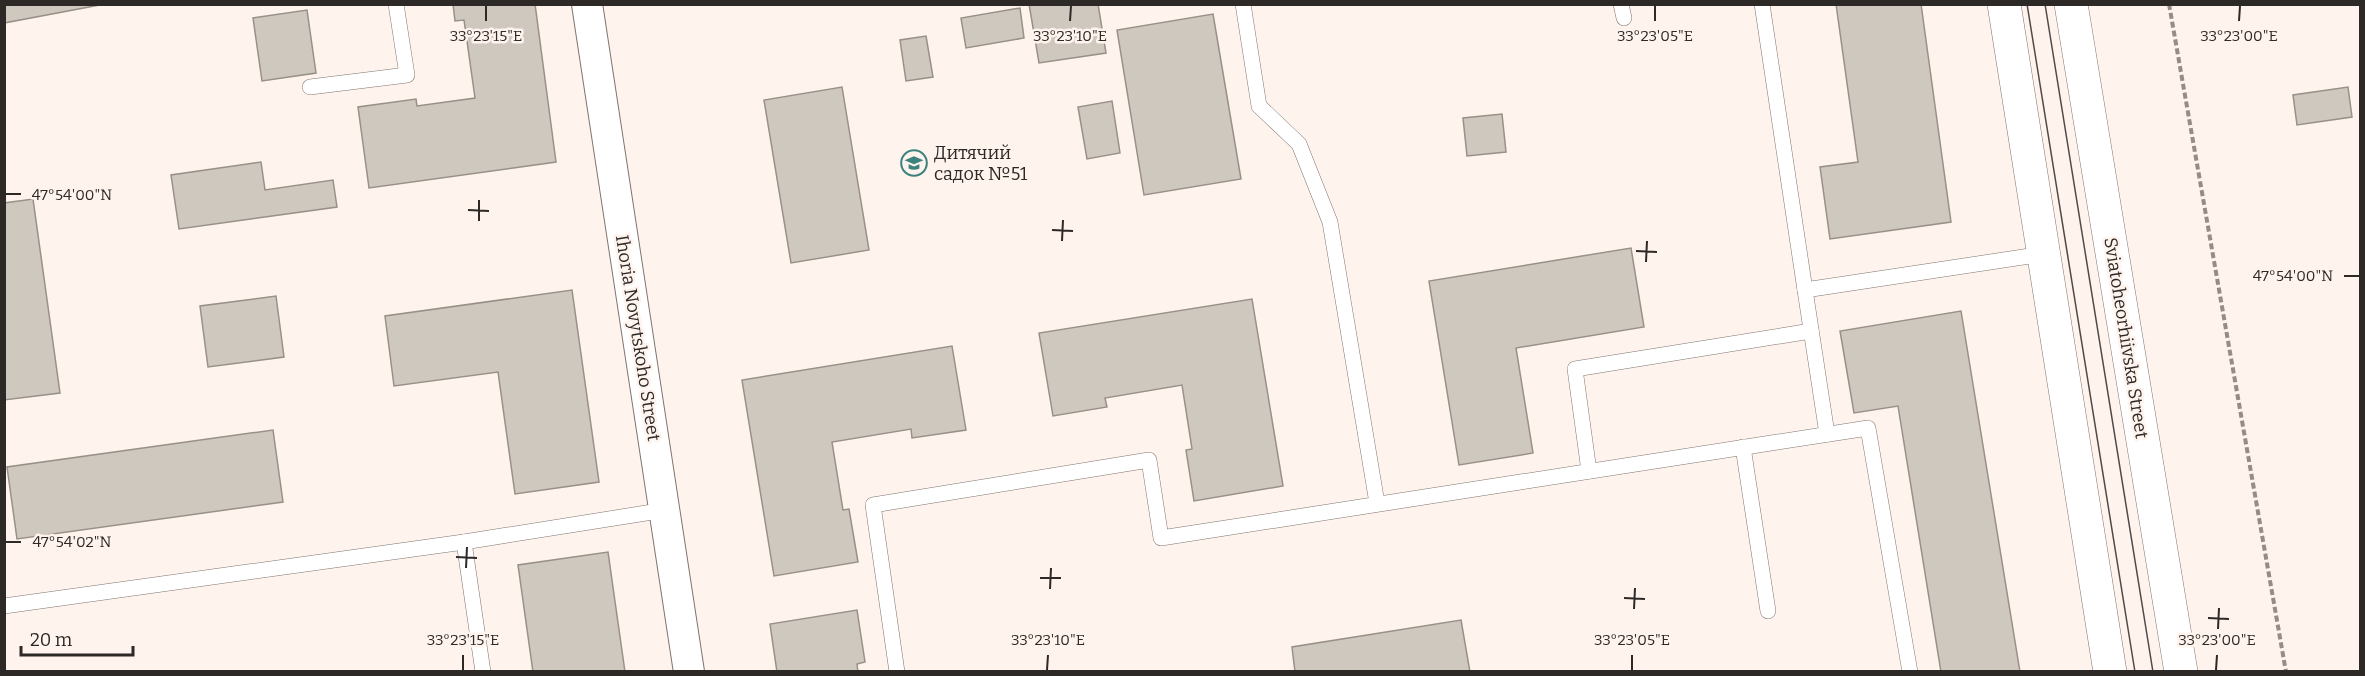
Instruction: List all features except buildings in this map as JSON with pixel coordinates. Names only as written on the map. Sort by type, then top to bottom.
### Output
[{"type":"main road","points":[[2004,4],[2110,672]]},
{"type":"main road","name":"Sviatoheorhiivska Street","points":[[2071,4],[2181,672]]},
{"type":"street","name":"Ihoria Novytskoho Street","points":[[587,4],[689,672]]},
{"type":"lane","points":[[310,87],[407,75],[396,4]]},
{"type":"lane","points":[[1243,4],[1260,106],[1299,144],[1329,222],[1377,503]]},
{"type":"lane","points":[[1762,4],[1827,434]]},
{"type":"lane","points":[[1805,291],[2043,254]]},
{"type":"lane","points":[[1589,471],[1575,369],[1811,331]]},
{"type":"lane","points":[[897,672],[873,505],[1149,460],[1161,538],[1868,428],[1910,672]]},
{"type":"lane","points":[[1743,447],[1768,611]]},
{"type":"lane","points":[[4,606],[464,542],[664,510]]},
{"type":"lane","points":[[464,542],[483,672]]},
{"type":"path","points":[[2169,4],[2286,672]]},
{"type":"tram line","points":[[2027,4],[2135,672]]},
{"type":"tram line","points":[[2045,4],[2153,672]]},
{"type":"place","name":"Дитячий садок №51","points":[[914,163]]}]
